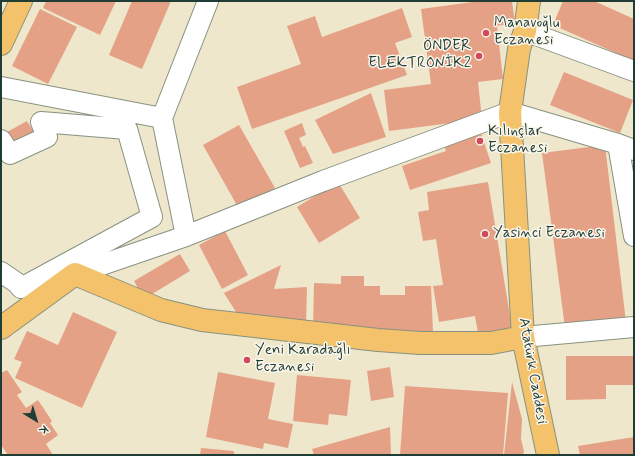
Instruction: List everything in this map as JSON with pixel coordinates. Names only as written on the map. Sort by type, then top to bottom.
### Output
[{"type":"main road","points":[[1,44],[21,1]]},
{"type":"main road","name":"Atatürk Caddesi","points":[[529,1],[525,31],[519,49],[510,112],[523,337],[548,455]]},
{"type":"main road","points":[[1,328],[75,274],[160,310],[202,320],[378,340],[420,343],[491,343],[523,337]]},
{"type":"street","points":[[186,236],[162,118],[208,1]]},
{"type":"street","points":[[525,31],[634,71]]},
{"type":"street","points":[[1,87],[162,118]]},
{"type":"street","points":[[75,274],[186,236],[323,181],[510,112],[626,147],[634,236]]},
{"type":"street","points":[[1,140],[10,154],[47,137],[41,122],[127,129],[152,217],[21,288],[17,283],[1,272]]},
{"type":"street","points":[[523,337],[634,326]]},
{"type":"building","points":[[46,1],[116,1],[100,35],[43,8]]},
{"type":"building","points":[[132,1],[171,1],[142,69],[109,55]]},
{"type":"building","points":[[480,1],[512,1],[515,23],[497,26],[503,79],[478,82],[482,119],[389,131],[384,90],[431,84],[421,9]]},
{"type":"building","points":[[563,1],[594,1],[634,19],[634,61],[553,25]]},
{"type":"building","points":[[402,8],[412,37],[395,43],[407,75],[252,129],[237,87],[301,64],[287,26],[315,16],[322,37]]},
{"type":"building","points":[[40,9],[77,27],[48,84],[12,66]]},
{"type":"building","points":[[564,72],[633,100],[620,133],[550,105]]},
{"type":"building","points":[[371,93],[386,137],[333,154],[315,120]]},
{"type":"building","points":[[27,121],[37,137],[16,149],[7,132]]},
{"type":"building","points":[[302,123],[306,135],[299,138],[303,147],[305,146],[313,163],[300,168],[284,131]]},
{"type":"building","points":[[239,125],[275,188],[239,209],[203,145]]},
{"type":"building","points":[[479,127],[491,163],[410,190],[402,166],[446,151],[442,140]]},
{"type":"building","points":[[605,145],[626,322],[565,328],[542,153]]},
{"type":"building","points":[[338,182],[360,218],[319,243],[297,207]]},
{"type":"building","points":[[488,182],[512,328],[478,333],[475,316],[439,322],[433,286],[443,285],[436,239],[423,241],[418,212],[429,210],[427,192]]},
{"type":"building","points":[[225,231],[248,275],[222,289],[199,245]]},
{"type":"building","points":[[180,254],[190,271],[144,299],[134,281]]},
{"type":"building","points":[[281,265],[274,289],[307,287],[306,325],[241,320],[224,293]]},
{"type":"building","points":[[341,276],[364,276],[364,286],[380,286],[380,295],[405,295],[405,286],[431,286],[433,332],[313,331],[314,283],[341,284]]},
{"type":"building","points":[[73,312],[117,332],[82,408],[15,378],[22,362],[14,359],[27,331],[58,345]]},
{"type":"building","points":[[566,356],[634,356],[634,385],[606,385],[606,399],[566,400]]},
{"type":"building","points":[[390,367],[394,397],[371,401],[367,371]]},
{"type":"building","points":[[7,370],[22,392],[17,395],[26,408],[38,400],[52,421],[50,423],[58,435],[46,444],[53,455],[8,455],[1,445],[1,373]]},
{"type":"building","points":[[218,372],[275,383],[268,419],[293,424],[288,448],[264,443],[263,449],[206,437]]},
{"type":"building","points":[[297,375],[351,380],[347,416],[329,414],[328,425],[293,421]]},
{"type":"building","points":[[512,382],[522,419],[521,439],[524,451],[523,455],[504,455]]},
{"type":"building","points":[[405,386],[508,393],[503,455],[400,455]]},
{"type":"building","points":[[390,427],[391,455],[314,455],[312,449]]},
{"type":"building","points":[[634,437],[634,455],[580,455],[578,446]]},
{"type":"building","points":[[201,448],[234,451],[234,455],[200,455]]},
{"type":"place","name":"Manavoğlu Eczanesi","points":[[486,33]]},
{"type":"place","name":"ÖNDER ELEKTRONİK2","points":[[479,56]]},
{"type":"place","name":"Kılınçlar Eczanesi","points":[[480,141]]},
{"type":"place","name":"Yasinci Eczanesi","points":[[485,234]]},
{"type":"place","name":"Yeni Karadağlı Eczanesi","points":[[247,360]]}]
